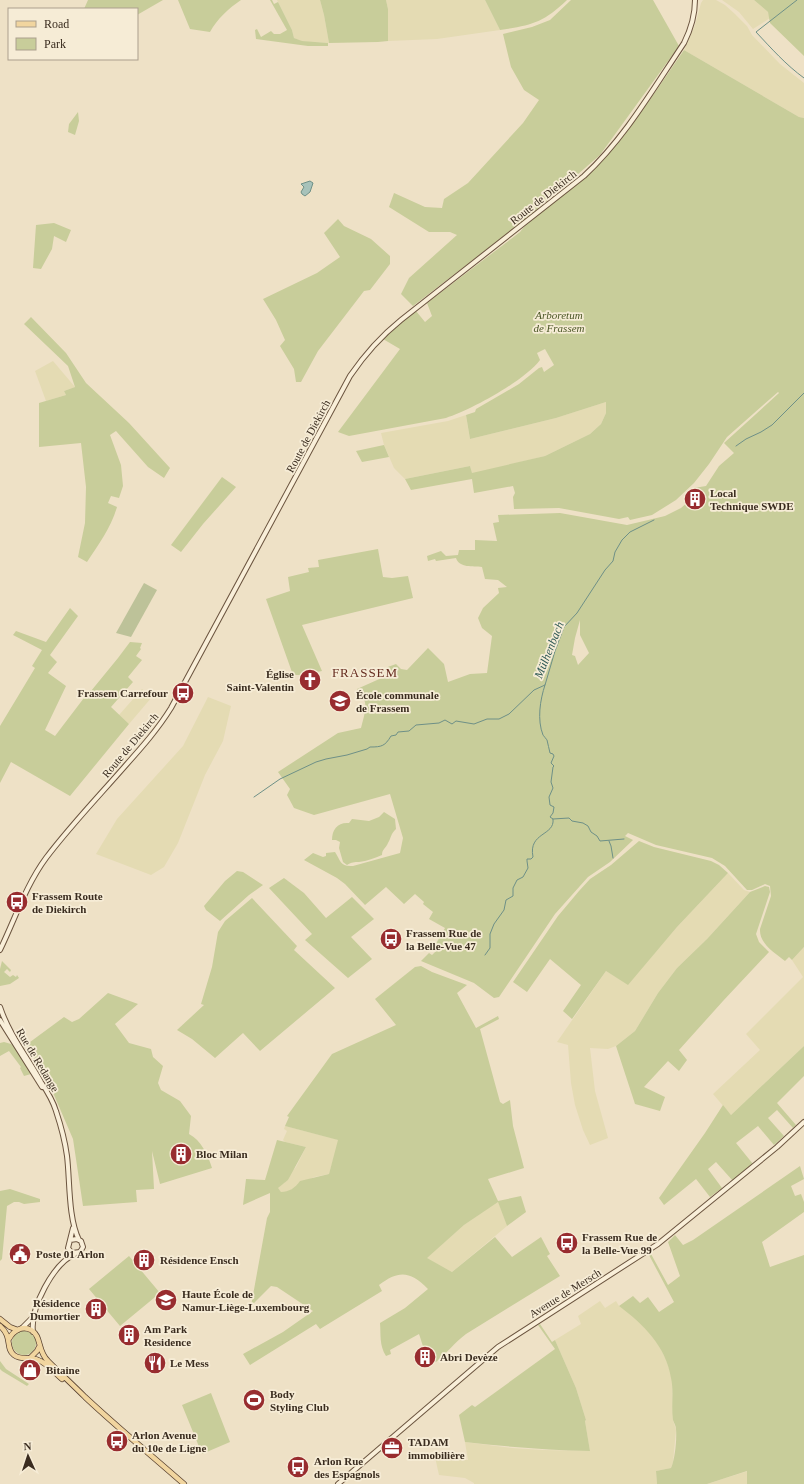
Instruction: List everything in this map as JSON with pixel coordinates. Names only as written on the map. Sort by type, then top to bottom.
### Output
[{"type":"main road","name":"Route de Diekirch","points":[[4,941],[26,892],[46,858],[77,820],[147,742],[171,708],[350,376],[361,361],[373,345],[400,320],[584,176],[599,162],[631,122],[684,44],[693,20],[695,0]]},
{"type":"main road","points":[[0,950],[4,941]]},
{"type":"main road","points":[[0,955],[4,941]]},
{"type":"main road","name":"Rue de Redange","points":[[0,1007],[11,1033],[50,1096],[59,1122],[67,1156],[73,1226],[70,1240]]},
{"type":"main road","name":"Rue de Redange","points":[[0,1020],[43,1090],[59,1122]]},
{"type":"main road","name":"Avenue de Mersch","points":[[338,1484],[498,1347],[658,1244],[777,1147],[804,1122]]},
{"type":"main road","name":"Rue de Redange","points":[[73,1226],[79,1240]]},
{"type":"main road","points":[[33,1332],[32,1324],[36,1306],[48,1282],[69,1257],[80,1252],[83,1247],[79,1240],[70,1240],[62,1264]]},
{"type":"main road","points":[[68,1248],[70,1252],[75,1254]]},
{"type":"main road","points":[[34,1316],[29,1323],[11,1335],[8,1344],[12,1353],[20,1358],[30,1358],[40,1361],[86,1397]]},
{"type":"main road","points":[[0,1319],[10,1327],[20,1329],[26,1328],[33,1332],[38,1338],[39,1347],[44,1358],[184,1484]]},
{"type":"main road","points":[[0,1326],[6,1332],[9,1339]]},
{"type":"main road","points":[[30,1358],[39,1347]]},
{"type":"shaded area","points":[[277,0],[320,0],[329,43],[301,41],[294,38],[292,30]]},
{"type":"shaded area","points":[[386,0],[485,0],[500,30],[437,39],[388,41],[388,9]]},
{"type":"shaded area","points":[[703,0],[716,0],[725,5],[747,26],[752,35],[780,64],[804,83],[804,118],[799,117],[684,50],[695,25]]},
{"type":"shaded area","points":[[722,0],[754,0],[768,12],[770,18],[753,29],[739,12]]},
{"type":"shaded area","points":[[53,361],[75,387],[64,391],[66,395],[46,401],[35,371]]},
{"type":"shaded area","points":[[606,402],[606,413],[601,424],[590,434],[545,456],[472,474],[470,466],[405,479],[394,468],[384,445],[381,433],[448,421],[466,415],[470,439],[556,418]]},
{"type":"shaded area","points":[[142,689],[152,697],[129,724],[119,715]]},
{"type":"shaded area","points":[[208,697],[231,706],[223,741],[205,775],[178,843],[164,867],[151,875],[96,854],[117,819],[183,746]]},
{"type":"shaded area","points":[[728,873],[744,890],[750,892],[707,939],[677,968],[658,993],[635,1031],[616,1046],[608,1049],[590,1048],[595,1091],[608,1138],[590,1145],[583,1130],[575,1105],[571,1083],[568,1045],[557,1042],[606,971],[628,984],[677,927]]},
{"type":"shaded area","points":[[804,947],[804,1046],[731,1115],[713,1094],[760,1050],[746,1034],[803,977],[792,960]]},
{"type":"shaded area","points":[[285,1126],[339,1140],[329,1174],[314,1177],[287,1192],[281,1192],[277,1188],[288,1180],[306,1147],[285,1142],[283,1140],[287,1131],[284,1129]]},
{"type":"shaded area","points":[[498,1201],[507,1226],[452,1272],[426,1258],[464,1225]]},
{"type":"shaded area","points":[[600,1301],[605,1308],[616,1301],[619,1306],[636,1318],[655,1339],[666,1359],[672,1378],[673,1420],[676,1430],[673,1462],[671,1468],[656,1471],[657,1484],[474,1484],[465,1478],[439,1475],[435,1457],[468,1460],[465,1442],[512,1448],[590,1451],[586,1420],[576,1388],[555,1340],[581,1324],[578,1316]]},
{"type":"shaded area","points":[[748,1471],[747,1484],[707,1484]]},
{"type":"green space","points":[[88,0],[163,0],[138,14],[138,8],[84,8]]},
{"type":"green space","points":[[178,0],[241,0],[224,14],[210,32],[190,29]]},
{"type":"green space","points":[[270,0],[272,0],[274,4],[278,2],[292,30],[294,38],[302,41],[328,43],[328,46],[308,46],[256,39],[255,30],[257,29],[261,37],[271,31],[274,34],[280,34],[287,30]]},
{"type":"green space","points":[[320,0],[386,0],[388,9],[388,41],[329,43]]},
{"type":"green space","points":[[485,0],[567,0],[551,14],[536,22],[500,30]]},
{"type":"green space","points":[[571,0],[653,0],[679,46],[600,155],[525,220],[413,306],[401,294],[409,278],[457,235],[450,232],[429,232],[389,207],[394,193],[425,207],[442,208],[444,199],[468,183],[523,123],[539,100],[524,90],[511,67],[503,34],[532,27],[550,20]]},
{"type":"green space","points":[[754,0],[804,0],[804,56],[770,23],[768,12]]},
{"type":"green space","name":"Arboretum de Frassem","points":[[684,50],[799,117],[804,118],[804,947],[792,960],[789,957],[785,961],[768,948],[762,939],[760,929],[771,896],[770,886],[765,884],[752,890],[747,890],[725,866],[712,858],[656,845],[628,833],[625,836],[633,840],[610,862],[588,877],[555,914],[499,997],[494,998],[474,983],[421,961],[429,953],[432,955],[437,950],[434,947],[445,928],[429,919],[433,912],[423,904],[424,902],[415,894],[404,904],[386,887],[365,905],[345,884],[337,878],[304,860],[313,853],[323,857],[326,856],[326,853],[335,852],[343,864],[346,866],[353,866],[400,853],[403,838],[390,794],[314,815],[294,808],[287,795],[290,789],[278,772],[338,733],[361,728],[365,712],[365,702],[361,693],[357,689],[386,676],[385,668],[396,664],[401,669],[407,670],[428,648],[444,664],[448,682],[470,674],[487,673],[492,636],[482,628],[478,618],[483,608],[499,593],[498,588],[507,587],[498,580],[485,579],[482,567],[463,565],[456,558],[436,561],[435,559],[428,561],[427,556],[441,551],[446,556],[458,555],[459,550],[475,550],[475,540],[497,541],[493,523],[499,522],[498,515],[560,513],[627,525],[665,516],[681,508],[689,501],[698,503],[699,497],[695,496],[691,498],[691,491],[694,488],[706,486],[719,466],[734,453],[724,443],[779,393],[778,392],[727,437],[694,483],[676,500],[652,515],[630,520],[628,517],[619,519],[559,508],[514,509],[513,497],[515,493],[513,486],[474,493],[472,479],[411,490],[405,479],[470,466],[472,473],[545,456],[590,434],[601,424],[606,413],[606,402],[556,418],[470,439],[466,415],[475,412],[476,409],[519,384],[539,368],[542,367],[544,372],[554,365],[545,349],[537,353],[540,360],[522,377],[483,402],[457,414],[446,418],[349,436],[338,432],[400,349],[383,339],[400,323],[416,311],[425,322],[432,316],[427,303],[520,232],[528,222],[589,174],[622,138]],"holes":[[[580,620],[580,635],[589,653],[578,665],[575,656],[572,655]]]},
{"type":"green space","points":[[78,112],[79,121],[75,135],[68,132],[69,124]]},
{"type":"green space","points":[[338,219],[344,226],[371,239],[390,256],[390,264],[370,290],[364,291],[318,351],[301,382],[296,382],[294,369],[280,346],[285,340],[276,320],[263,299],[317,273],[340,257],[324,233]]},
{"type":"green space","points":[[54,223],[71,230],[66,242],[54,236],[52,249],[41,269],[33,268],[36,225]]},
{"type":"green space","points":[[31,317],[66,353],[86,383],[129,423],[170,468],[164,478],[148,467],[116,431],[110,435],[121,465],[123,486],[119,498],[111,496],[108,503],[117,507],[104,536],[87,562],[78,557],[85,523],[86,487],[81,443],[39,447],[39,403],[66,395],[64,391],[75,387],[68,366],[24,324]]},
{"type":"green space","points":[[384,445],[389,457],[362,462],[356,451]]},
{"type":"green space","points":[[222,477],[236,487],[203,524],[181,552],[171,545]]},
{"type":"green space","points":[[378,549],[383,577],[392,578],[408,576],[413,598],[302,625],[322,671],[303,675],[293,675],[266,599],[290,591],[288,577],[309,572],[308,568],[319,567],[318,560]]},
{"type":"green space","points":[[144,583],[157,590],[131,637],[116,633]]},
{"type":"green space","points":[[70,608],[78,616],[50,655],[57,662],[48,673],[66,686],[45,730],[55,736],[90,690],[91,691],[130,642],[142,643],[141,649],[136,656],[142,660],[128,677],[133,682],[111,707],[129,724],[70,796],[11,762],[0,783],[0,726],[35,668],[32,666],[42,650],[13,635],[16,631],[46,642]]},
{"type":"green space","points":[[384,812],[395,819],[396,829],[383,850],[382,855],[368,860],[353,862],[347,865],[343,862],[339,848],[340,842],[332,840],[336,827],[349,823],[352,819],[369,821],[379,817]]},
{"type":"green space","points":[[639,841],[654,847],[711,861],[719,865],[728,873],[677,927],[628,985],[606,971],[572,1019],[563,1011],[581,985],[550,959],[527,992],[513,982],[558,916],[579,891],[590,879],[611,865]]},
{"type":"green space","points":[[237,871],[243,872],[263,885],[249,895],[220,921],[206,910],[204,906],[225,881]]},
{"type":"green space","points":[[284,878],[304,893],[326,918],[352,897],[374,919],[351,937],[372,959],[348,978],[305,940],[312,934],[269,888]]},
{"type":"green space","points":[[765,886],[769,887],[770,892],[756,934],[759,942],[769,952],[679,1050],[687,1060],[679,1071],[668,1061],[644,1087],[665,1097],[660,1111],[635,1104],[616,1046],[635,1031],[658,993],[677,968],[707,939],[750,892]]},
{"type":"green space","points":[[252,898],[297,946],[294,950],[335,988],[260,1051],[243,1033],[215,1058],[192,1039],[177,1030],[204,1005],[201,1004],[212,967],[218,932],[225,921]]},
{"type":"green space","points":[[2,961],[11,970],[10,972],[7,969],[4,972],[10,977],[13,975],[16,977],[17,975],[19,978],[10,984],[0,986],[0,969]]},
{"type":"green space","points":[[421,966],[432,972],[467,985],[457,993],[476,1028],[498,1016],[499,1019],[480,1029],[500,1102],[503,1104],[510,1100],[513,1126],[524,1168],[488,1179],[498,1201],[521,1196],[526,1212],[507,1226],[498,1202],[464,1225],[427,1258],[452,1272],[495,1237],[512,1257],[541,1237],[550,1254],[547,1256],[560,1276],[466,1334],[436,1362],[426,1354],[419,1334],[390,1350],[391,1354],[386,1356],[382,1348],[380,1323],[405,1308],[428,1289],[422,1283],[410,1276],[399,1275],[386,1280],[379,1285],[382,1291],[320,1329],[316,1324],[250,1365],[243,1354],[283,1332],[313,1311],[277,1287],[271,1286],[251,1306],[267,1218],[270,1212],[270,1193],[243,1205],[246,1179],[265,1180],[277,1140],[306,1147],[288,1180],[278,1188],[281,1192],[292,1189],[300,1181],[329,1174],[338,1140],[285,1126],[289,1117],[287,1116],[332,1054],[396,1025],[375,999],[415,967]]},
{"type":"green space","points":[[108,993],[138,1004],[115,1024],[129,1043],[151,1049],[153,1057],[163,1066],[158,1083],[161,1090],[180,1101],[191,1116],[189,1134],[204,1148],[212,1168],[160,1184],[152,1151],[154,1189],[136,1190],[137,1202],[83,1206],[73,1139],[51,1088],[26,1045],[64,1017],[72,1022],[79,1019]]},
{"type":"green space","points":[[4,1042],[14,1046],[31,1074],[24,1076],[20,1068],[21,1067],[9,1051],[0,1056],[0,1043]]},
{"type":"green space","points":[[804,1046],[804,1076],[777,1103],[796,1125],[793,1128],[777,1110],[768,1118],[784,1136],[774,1145],[758,1126],[736,1143],[753,1164],[733,1181],[716,1162],[708,1169],[722,1188],[710,1197],[696,1179],[664,1205],[659,1198],[723,1105],[731,1115]]},
{"type":"green space","points":[[800,1166],[804,1179],[791,1186],[795,1196],[801,1194],[804,1202],[804,1212],[762,1242],[770,1267],[804,1255],[804,1484],[747,1484],[747,1471],[707,1484],[657,1484],[656,1471],[671,1468],[674,1460],[676,1429],[672,1415],[671,1378],[668,1366],[659,1346],[637,1320],[619,1306],[633,1296],[640,1303],[648,1297],[659,1312],[674,1302],[649,1255],[651,1254],[668,1285],[680,1276],[668,1242],[675,1235],[683,1245],[693,1240]]},
{"type":"green space","points":[[10,1189],[40,1199],[40,1202],[24,1204],[14,1202],[7,1206],[2,1259],[0,1261],[0,1191]]},
{"type":"green space","points":[[129,1256],[160,1293],[120,1326],[89,1289]]},
{"type":"green space","points":[[540,1324],[552,1342],[555,1340],[576,1388],[586,1420],[590,1451],[528,1448],[465,1442],[459,1415],[472,1405],[475,1407],[555,1349],[538,1325]]},
{"type":"green space","points":[[24,1331],[29,1332],[35,1338],[35,1348],[29,1354],[24,1355],[19,1354],[13,1348],[12,1343],[13,1338],[19,1332]]},
{"type":"green space","points":[[0,1361],[6,1369],[29,1384],[27,1386],[2,1371],[0,1369]]},
{"type":"green space","points":[[211,1393],[230,1442],[202,1454],[182,1405]]},
{"type":"water","points":[[310,181],[313,183],[310,192],[305,196],[301,192],[304,187],[301,184]]},
{"type":"waterway","points":[[797,0],[756,32],[785,62],[804,78]]},
{"type":"waterway","name":"Mülhenbach","points":[[736,446],[772,425],[804,393]]},
{"type":"waterway","name":"Mülhenbach","points":[[254,797],[280,779],[316,762],[347,755],[370,747],[380,746],[385,744],[391,736],[396,735],[398,732],[409,731],[416,725],[439,723],[445,720],[452,724],[456,721],[474,724],[487,719],[499,719],[509,714],[534,690],[545,685],[564,627],[577,613],[605,570],[613,561],[615,552],[622,540],[630,532],[654,520]]},
{"type":"waterway","points":[[485,955],[490,948],[490,934],[494,924],[504,910],[506,900],[513,896],[513,888],[517,880],[523,877],[528,868],[527,859],[531,859],[533,857],[534,843],[550,829],[553,824],[553,819],[550,817],[553,813],[554,807],[550,805],[549,797],[553,788],[551,782],[554,766],[551,763],[554,756],[550,753],[547,740],[543,735],[540,723],[541,703],[545,685]]},
{"type":"waterway","points":[[553,819],[569,818],[572,821],[583,823],[588,826],[591,832],[597,836],[600,841],[624,839]]},
{"type":"waterway","points":[[609,841],[613,858]]},
{"type":"place","name":"Local Technique SWDE","points":[[695,499]]},
{"type":"place","name":"Église Saint-Valentin","points":[[310,680]]},
{"type":"place","name":"Frassem Carrefour","points":[[183,693]]},
{"type":"place","name":"École communale de Frassem","points":[[340,701]]},
{"type":"place","name":"Frassem Route de Diekirch","points":[[17,902]]},
{"type":"place","name":"Frassem Rue de la Belle-Vue 47","points":[[391,939]]},
{"type":"place","name":"Bloc Milan","points":[[181,1154]]},
{"type":"place","name":"Frassem Rue de la Belle-Vue 99","points":[[567,1243]]},
{"type":"place","name":"Poste 01 Arlon","points":[[20,1254]]},
{"type":"place","name":"Résidence Ensch","points":[[144,1260]]},
{"type":"place","name":"Haute École de Namur-Liège-Luxembourg","points":[[166,1300]]},
{"type":"place","name":"Résidence Dumortier","points":[[96,1309]]},
{"type":"place","name":"Am Park Residence","points":[[129,1335]]},
{"type":"place","name":"Abri Devèze","points":[[425,1357]]},
{"type":"place","name":"Le Mess","points":[[155,1363]]},
{"type":"place","name":"Bitaine","points":[[30,1370]]},
{"type":"place","name":"Body Styling Club","points":[[254,1400]]},
{"type":"place","name":"Arlon Avenue du 10e de Ligne","points":[[117,1441]]},
{"type":"place","name":"TADAM immobilière","points":[[392,1448]]},
{"type":"place","name":"Arlon Rue des Espagnols","points":[[298,1467]]},
{"type":"district","name":"FRASSEM","points":[[365,672]]}]
